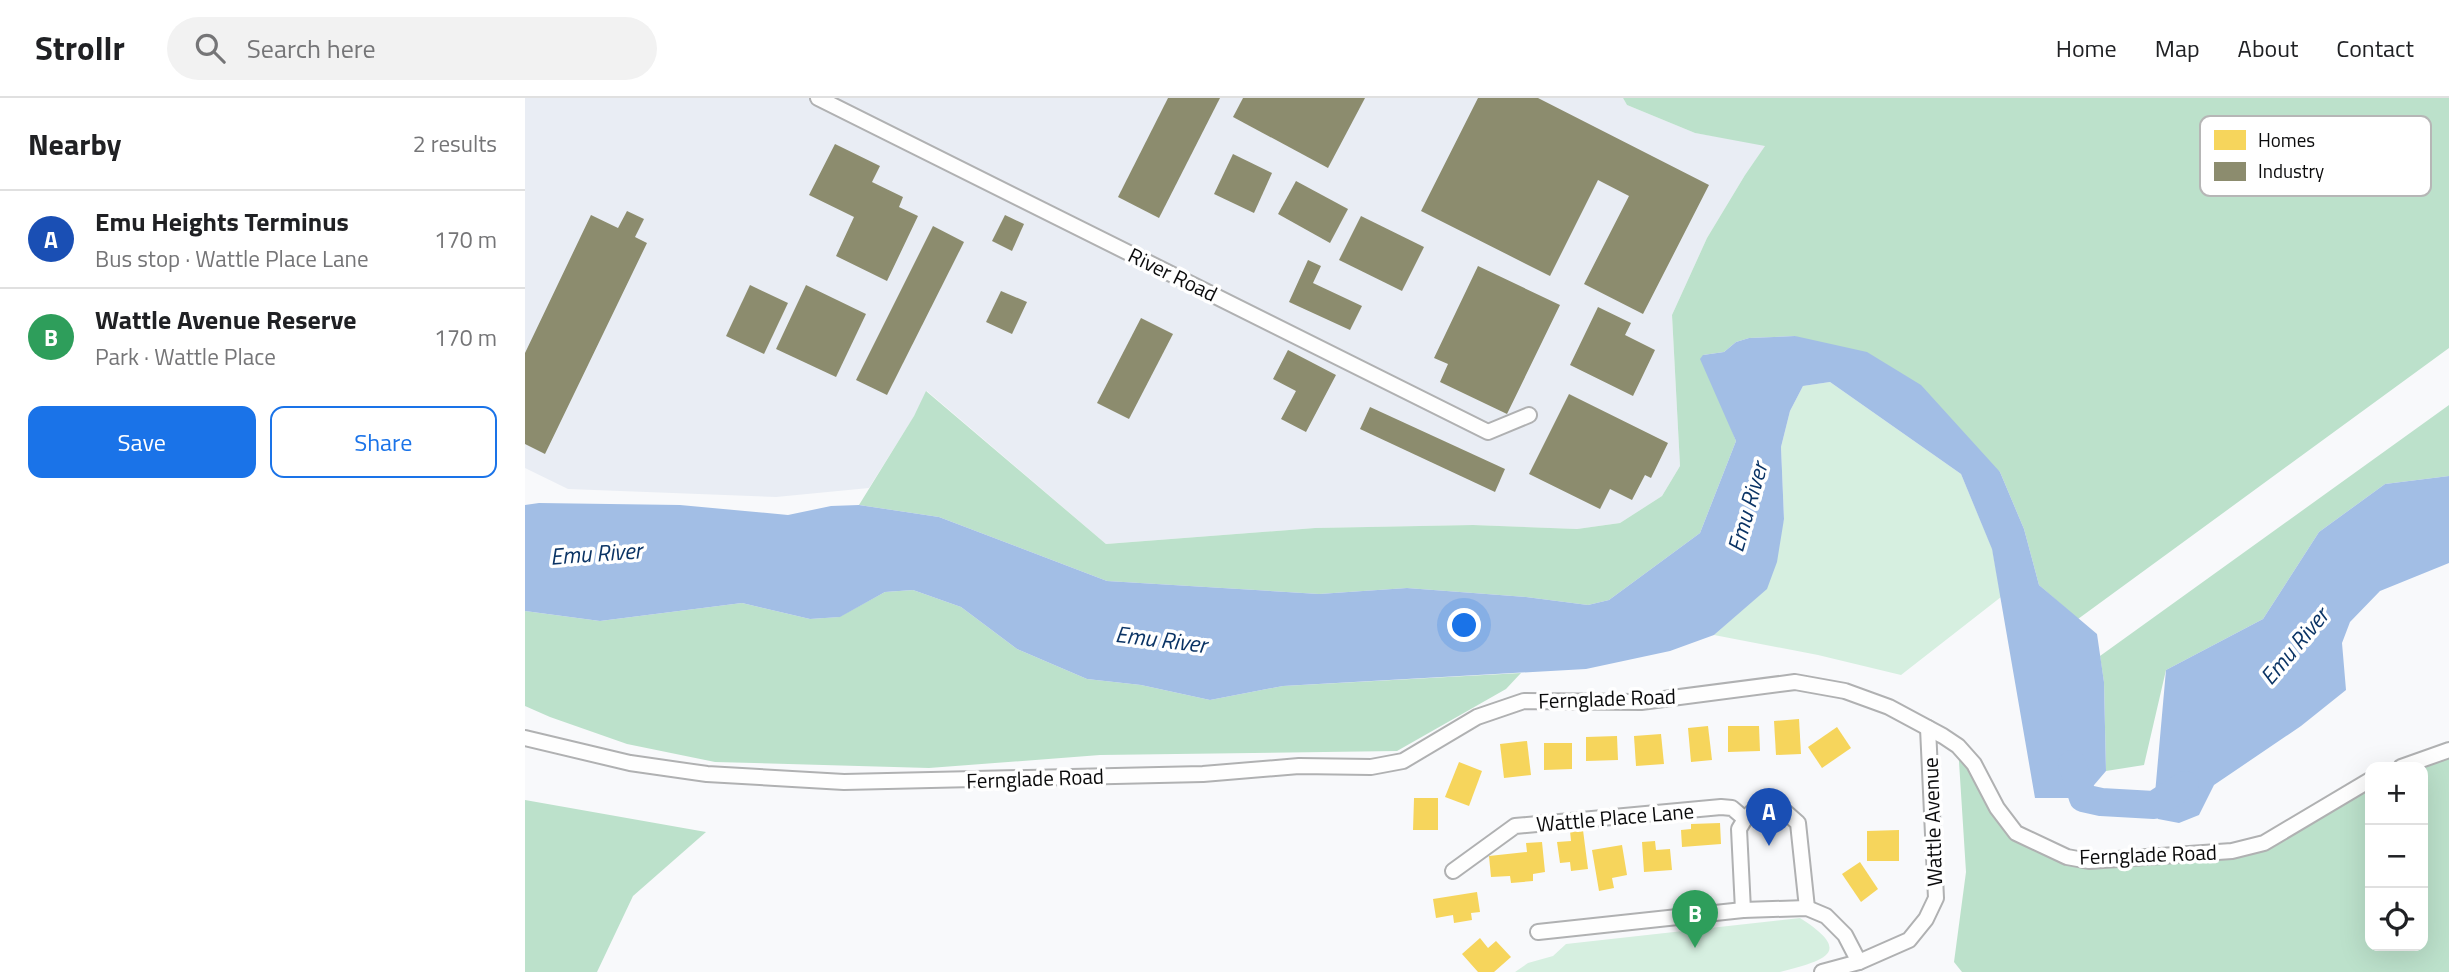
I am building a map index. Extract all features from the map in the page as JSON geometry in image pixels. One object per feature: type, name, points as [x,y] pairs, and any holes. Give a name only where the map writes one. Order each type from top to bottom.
[{"type":"street","name":"River Road","points":[[818,98],[1488,432],[1529,415]]},
{"type":"street","name":"Fernglade Road","points":[[525,738],[630,763],[694,772],[844,782],[1203,774],[1299,766],[1371,767],[1403,761],[1477,717],[1524,701],[1641,702],[1795,682],[1845,691],[1889,707],[1958,746],[1975,764],[1997,808],[2016,834],[2067,857],[2089,860],[2232,850],[2263,843],[2365,783]]},
{"type":"street","name":"Wattle Avenue","points":[[1822,972],[1859,962],[1909,940],[1926,919],[1936,898],[1928,728]]},
{"type":"street","points":[[2415,762],[2449,750]]},
{"type":"street","name":"Wattle Place Lane","points":[[1453,871],[1515,826],[1721,807],[1732,808],[1745,819]]},
{"type":"street","points":[[1743,910],[1739,829],[1754,810],[1781,808],[1798,823],[1807,908]]},
{"type":"street","points":[[1538,932],[1743,910],[1807,908],[1826,916],[1845,935],[1859,962]]},
{"type":"shaded area","points":[[525,98],[1623,98],[1627,105],[1695,133],[1766,145],[1707,238],[1672,315],[1680,466],[1662,496],[1620,523],[1577,529],[1473,525],[1315,528],[1106,544],[927,391],[869,488],[776,497],[568,489],[525,468]]},
{"type":"green space","points":[[1623,98],[2449,98],[2449,348],[2078,619],[2039,585],[2024,529],[2000,472],[1795,336],[1749,338],[1736,342],[1724,352],[1703,355],[1736,441],[1700,533],[1609,600],[1588,605],[1526,597],[1407,588],[1319,594],[1107,581],[939,517],[859,505],[914,416],[926,391],[1106,544],[1315,528],[1473,525],[1577,529],[1620,523],[1662,496],[1680,466],[1672,315],[1707,238],[1765,146],[1695,133],[1627,105]]},
{"type":"green space","points":[[1830,382],[1961,474],[1992,548],[2001,597],[1901,675],[1818,655],[1714,635],[1766,589],[1784,519],[1781,447],[1790,411],[1803,386]]},
{"type":"green space","points":[[2449,405],[2449,476],[2385,484],[2319,532],[2263,619],[2166,670],[2144,765],[2106,771],[2104,682],[2100,656]]},
{"type":"green space","points":[[913,590],[961,607],[1017,649],[1087,679],[1141,685],[1210,700],[1283,686],[1521,673],[1506,689],[1397,751],[1100,755],[929,768],[715,762],[627,744],[525,706],[525,611],[600,621],[742,603],[810,619],[839,617],[885,592]]},
{"type":"green space","points":[[1958,746],[2016,833],[2066,857],[2263,843],[2365,783],[2365,951],[2428,951],[2428,762],[2415,762],[2449,750],[2449,972],[1962,972],[1954,962],[1966,872]]},
{"type":"green space","points":[[525,800],[706,832],[633,896],[597,972],[525,972]]},
{"type":"green space","points":[[1800,918],[1827,940],[1830,948],[1819,960],[1780,972],[1515,972],[1528,963],[1553,956],[1566,944]]},
{"type":"water","points":[[1795,336],[1867,352],[1921,385],[2000,472],[2024,529],[2039,585],[2097,634],[2104,682],[2106,771],[2083,798],[2035,798],[1992,549],[1961,474],[1830,382],[1803,386],[1790,411],[1781,447],[1784,519],[1777,562],[1767,589],[1714,635],[1670,651],[1586,669],[1283,686],[1210,700],[1141,685],[1087,679],[1017,649],[961,607],[913,590],[885,592],[840,617],[810,619],[742,603],[600,621],[525,611],[525,505],[539,503],[680,505],[788,515],[831,506],[859,505],[939,517],[1107,581],[1319,594],[1407,588],[1526,597],[1588,605],[1609,600],[1700,533],[1736,441],[1700,359],[1703,355],[1724,352],[1736,342],[1749,338]]},
{"type":"water","points":[[2449,476],[2449,563],[2380,591],[2350,622],[2342,643],[2346,690],[2301,726],[2214,785],[2199,815],[2179,823],[2158,819],[2154,805],[2166,670],[2263,619],[2319,532],[2385,484]]},
{"type":"building: Homes","points":[[1799,719],[1801,754],[1776,755],[1774,721]]},
{"type":"building: Homes","points":[[1708,726],[1712,760],[1691,762],[1688,728]]},
{"type":"building: Homes","points":[[1728,726],[1759,726],[1760,751],[1728,752]]},
{"type":"building: Homes","points":[[1837,727],[1851,748],[1822,768],[1808,747]]},
{"type":"building: Homes","points":[[1661,734],[1664,764],[1636,766],[1634,736]]},
{"type":"building: Homes","points":[[1617,736],[1618,760],[1586,761],[1586,737]]},
{"type":"building: Homes","points":[[1527,741],[1531,775],[1504,778],[1500,744]]},
{"type":"building: Homes","points":[[1544,743],[1572,743],[1572,769],[1544,770]]},
{"type":"building: Homes","points":[[1459,762],[1482,771],[1469,806],[1445,797]]},
{"type":"building: Homes","points":[[1414,798],[1438,798],[1438,830],[1413,830]]},
{"type":"building: Homes","points":[[1720,823],[1721,844],[1682,847],[1681,830],[1691,829],[1691,824]]},
{"type":"building: Homes","points":[[1583,830],[1588,869],[1571,871],[1570,862],[1560,863],[1557,842],[1571,841],[1570,831]]},
{"type":"building: Homes","points":[[1899,830],[1899,861],[1867,861],[1867,831]]},
{"type":"building: Homes","points":[[1655,841],[1656,850],[1670,849],[1672,870],[1644,872],[1642,842]]},
{"type":"building: Homes","points":[[1542,842],[1545,872],[1533,874],[1533,881],[1511,883],[1510,876],[1491,877],[1489,856],[1527,852],[1526,843]]},
{"type":"building: Homes","points":[[1622,845],[1627,875],[1612,878],[1614,888],[1599,891],[1592,850]]},
{"type":"building: Homes","points":[[1860,862],[1878,889],[1861,902],[1842,874]]},
{"type":"building: Homes","points":[[1477,892],[1480,912],[1471,913],[1472,920],[1454,923],[1453,915],[1436,918],[1433,899]]},
{"type":"building: Homes","points":[[1480,938],[1488,948],[1496,941],[1511,957],[1494,972],[1478,972],[1462,954]]},
{"type":"building: Industry","points":[[1168,98],[1220,98],[1159,218],[1118,197]]},
{"type":"building: Industry","points":[[1243,98],[1365,98],[1328,168],[1233,117]]},
{"type":"building: Industry","points":[[1478,98],[1538,98],[1709,185],[1643,314],[1584,284],[1629,196],[1598,180],[1550,276],[1421,211]]},
{"type":"building: Industry","points":[[835,144],[880,166],[872,182],[903,197],[899,207],[918,216],[887,281],[836,256],[854,217],[809,195]]},
{"type":"building: Industry","points":[[1233,154],[1272,173],[1254,213],[1214,194]]},
{"type":"building: Industry","points":[[1296,181],[1348,209],[1330,243],[1278,214]]},
{"type":"building: Industry","points":[[627,211],[644,219],[635,237],[647,243],[545,454],[525,444],[525,353],[591,215],[618,228]]},
{"type":"building: Industry","points":[[1005,215],[1024,224],[1012,251],[992,241]]},
{"type":"building: Industry","points":[[1361,216],[1424,247],[1402,291],[1339,260]]},
{"type":"building: Industry","points":[[933,226],[964,242],[887,395],[856,380]]},
{"type":"building: Industry","points":[[1308,260],[1321,266],[1313,283],[1362,306],[1350,330],[1289,302]]},
{"type":"building: Industry","points":[[1478,266],[1560,305],[1507,414],[1440,382],[1448,364],[1434,358]]},
{"type":"building: Industry","points":[[750,285],[788,303],[764,354],[726,336]]},
{"type":"building: Industry","points":[[806,285],[866,314],[836,377],[776,349]]},
{"type":"building: Industry","points":[[1001,291],[1027,302],[1012,334],[986,322]]},
{"type":"building: Industry","points":[[1598,307],[1631,323],[1625,335],[1655,350],[1633,396],[1570,365]]},
{"type":"building: Industry","points":[[1141,318],[1173,334],[1129,419],[1097,403]]},
{"type":"building: Industry","points":[[1288,350],[1336,375],[1306,432],[1281,419],[1296,391],[1273,379]]},
{"type":"building: Industry","points":[[1569,394],[1668,443],[1651,478],[1645,475],[1632,500],[1610,489],[1600,509],[1529,474]]},
{"type":"building: Industry","points":[[1370,407],[1505,469],[1495,492],[1360,429]]},
{"type":"waterway","name":"Emu River","points":[[2072,764],[2083,798],[2101,802],[2154,805],[2185,785]]},
{"type":"place","name":"Emu Heights Terminus","points":[[1769,846]]},
{"type":"place","name":"Wattle Avenue Reserve","points":[[1695,948]]}]
